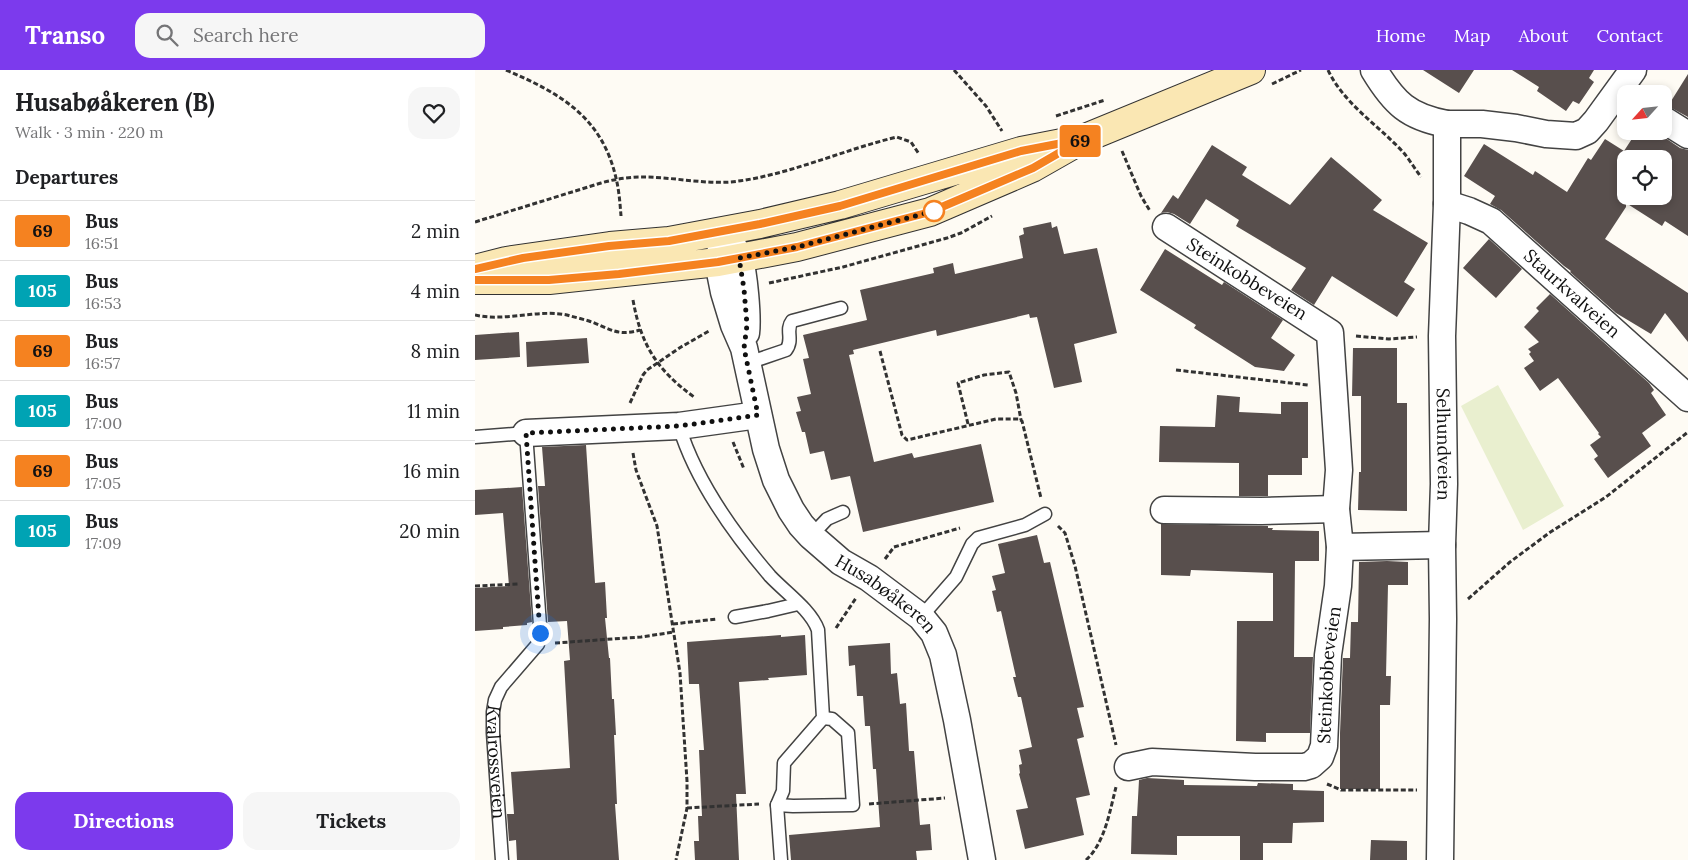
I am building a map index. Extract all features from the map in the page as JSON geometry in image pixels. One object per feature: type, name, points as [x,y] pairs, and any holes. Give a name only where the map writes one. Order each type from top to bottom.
[{"type":"main road","points":[[475,280],[549,280],[729,260],[797,247],[930,212],[1033,168],[1083,139],[1251,70]]},
{"type":"main road","points":[[475,269],[506,261],[555,253],[669,241],[725,231],[840,206],[1021,151],[1083,139]]},
{"type":"street","points":[[1374,70],[1385,88],[1404,109],[1429,120],[1447,124],[1482,124],[1546,134],[1575,136],[1587,131],[1617,96]]},
{"type":"street","name":"Selhundveien","points":[[1440,860],[1443,619],[1441,545],[1444,484],[1442,336],[1447,204],[1447,124]]},
{"type":"street","points":[[1673,126],[1688,135]]},
{"type":"street","name":"Staurkvalveien","points":[[1447,204],[1480,215],[1491,221],[1688,398]]},
{"type":"street","name":"Steinkobbeveien","points":[[1124,767],[1152,762],[1264,768],[1293,768],[1311,765],[1320,757],[1325,746],[1328,655],[1337,594],[1340,547],[1336,509],[1339,470],[1330,333],[1166,227]]},
{"type":"street","name":"Husabøåkeren","points":[[725,231],[729,260],[724,292],[733,325],[746,356],[766,449],[776,480],[791,510],[811,536],[841,562],[869,578],[921,617],[934,633],[943,655],[957,720],[982,860]]},
{"type":"street","points":[[526,433],[679,426],[758,415]]},
{"type":"street","points":[[1164,510],[1261,512],[1336,509]]},
{"type":"street","points":[[1340,547],[1441,545]]},
{"type":"lane","points":[[746,356],[786,350],[791,340],[789,326],[792,321],[841,308]]},
{"type":"lane","points":[[679,426],[685,446],[719,508],[744,545],[771,577],[816,624],[819,630],[823,718],[784,763],[783,791],[777,805],[781,860]]},
{"type":"lane","points":[[475,437],[526,433],[540,625],[538,644]]},
{"type":"lane","points":[[811,536],[827,518],[843,512]]},
{"type":"lane","points":[[921,617],[956,577],[972,544],[978,538],[1025,525],[1045,514]]},
{"type":"lane","points":[[735,617],[798,604]]},
{"type":"lane","name":"Kvalrossveien","points":[[502,860],[493,712],[495,700],[501,687],[538,644]]},
{"type":"lane","points":[[777,805],[853,805],[848,733],[832,719],[823,718]]},
{"type":"path","points":[[506,70],[555,93],[571,105],[596,130],[611,158],[617,179],[621,216]]},
{"type":"path","points":[[954,70],[985,106],[1004,133],[997,135]]},
{"type":"path","points":[[1328,70],[1344,96],[1403,153],[1423,180],[1447,204]]},
{"type":"path","points":[[1049,118],[1112,97]]},
{"type":"path","points":[[475,222],[617,179],[645,177],[711,182],[748,179],[770,175],[897,137],[911,142],[919,156],[928,153]]},
{"type":"path","points":[[1120,146],[1147,207],[1166,227]]},
{"type":"path","points":[[633,300],[640,330],[657,362],[669,376],[695,398]]},
{"type":"path","points":[[475,315],[491,317],[558,314],[589,321],[617,333],[631,333],[640,330]]},
{"type":"path","points":[[1330,333],[1389,339],[1442,336]]},
{"type":"path","points":[[677,860],[687,808],[680,673],[657,526],[636,470],[627,411],[643,375],[657,362],[702,334]]},
{"type":"path","points":[[880,351],[902,435],[907,440],[968,424],[1009,418],[1021,421]]},
{"type":"path","points":[[1176,370],[1334,388]]},
{"type":"path","points":[[968,424],[958,383],[984,374],[1009,372],[1016,392],[1021,421],[1045,514],[1062,528],[1067,538],[1119,757],[1124,767],[1099,842],[1093,854],[1086,860]]},
{"type":"path","points":[[1443,619],[1510,562],[1549,533],[1606,496],[1688,432]]},
{"type":"path","points":[[732,437],[744,470]]},
{"type":"path","points":[[819,630],[836,628],[869,578],[893,548],[937,534],[976,525],[984,524],[995,533]]},
{"type":"path","points":[[475,586],[537,583]]},
{"type":"path","points":[[673,624],[735,617]]},
{"type":"path","points":[[538,644],[641,637],[674,632]]},
{"type":"path","points":[[1311,765],[1327,784],[1341,790],[1441,791]]},
{"type":"path","points":[[853,805],[953,797]]},
{"type":"path","points":[[687,808],[767,803],[777,805]]},
{"type":"green space","points":[[1498,385],[1564,506],[1523,530],[1461,406]]},
{"type":"building","points":[[1423,70],[1474,70],[1459,93]]},
{"type":"building","points":[[1512,70],[1594,70],[1589,78],[1594,82],[1579,104],[1573,101],[1566,111],[1537,91],[1539,87]]},
{"type":"building","points":[[1688,74],[1688,117],[1673,109],[1673,98]]},
{"type":"building","points":[[1605,139],[1622,150],[1617,150],[1617,205],[1626,205],[1626,207],[1605,239],[1688,293],[1688,342],[1665,313],[1651,334],[1616,313],[1501,210],[1490,204],[1495,196],[1464,176],[1484,144],[1533,175],[1535,171],[1567,192],[1588,158],[1591,160]]},
{"type":"building","points":[[1631,140],[1668,140],[1680,148],[1688,150],[1688,236],[1665,221],[1662,226],[1629,205],[1672,205],[1672,150],[1625,150]]},
{"type":"building","points":[[1212,145],[1247,167],[1242,175],[1290,205],[1331,157],[1382,200],[1373,210],[1428,243],[1404,282],[1415,289],[1397,317],[1332,276],[1314,305],[1291,290],[1306,268],[1236,226],[1239,220],[1206,199],[1190,224],[1174,214],[1161,213],[1173,195],[1178,199]]},
{"type":"building","points":[[1051,222],[1052,228],[1057,226],[1064,254],[1097,248],[1117,333],[1074,344],[1082,382],[1054,388],[1037,317],[1030,318],[1029,314],[937,336],[936,330],[853,350],[854,354],[849,355],[874,462],[912,453],[914,458],[981,444],[994,502],[863,532],[850,476],[831,480],[824,451],[810,454],[805,432],[802,432],[796,412],[801,411],[797,397],[811,394],[803,359],[809,358],[803,335],[867,320],[860,290],[934,273],[933,268],[953,263],[955,274],[1023,258],[1019,236],[1024,234],[1023,228]]},
{"type":"building","points":[[1489,239],[1522,269],[1496,298],[1463,268]]},
{"type":"building","points":[[1165,249],[1222,285],[1224,282],[1283,320],[1271,338],[1295,355],[1284,371],[1255,367],[1194,328],[1196,325],[1140,290]]},
{"type":"building","points":[[1550,294],[1649,383],[1654,390],[1651,393],[1666,415],[1642,433],[1651,446],[1608,478],[1594,459],[1598,456],[1590,445],[1601,437],[1599,433],[1558,378],[1540,391],[1524,368],[1534,361],[1528,349],[1539,342],[1524,327],[1539,311],[1536,308]]},
{"type":"building","points":[[519,332],[520,357],[475,360],[475,335]]},
{"type":"building","points":[[587,338],[589,363],[527,367],[526,342]]},
{"type":"building","points":[[1353,348],[1397,348],[1397,403],[1407,403],[1407,511],[1358,510],[1359,472],[1361,472],[1361,396],[1352,396]]},
{"type":"building","points":[[1217,395],[1240,397],[1239,412],[1281,414],[1281,402],[1308,402],[1308,458],[1302,458],[1302,475],[1268,475],[1268,496],[1239,496],[1239,463],[1159,462],[1160,426],[1215,427]]},
{"type":"building","points":[[586,445],[595,583],[605,582],[607,618],[605,618],[616,735],[614,735],[617,804],[615,804],[619,860],[517,860],[516,840],[509,841],[507,814],[514,814],[511,772],[570,768],[564,661],[570,660],[567,621],[548,622],[538,486],[545,486],[542,447]]},
{"type":"building","points":[[522,487],[532,622],[527,623],[527,625],[503,627],[503,629],[475,631],[475,588],[509,586],[503,513],[475,515],[475,490]]},
{"type":"building","points":[[1161,524],[1268,526],[1268,528],[1273,528],[1272,530],[1319,531],[1319,561],[1295,561],[1294,657],[1313,657],[1310,733],[1266,733],[1266,742],[1236,741],[1237,621],[1273,621],[1273,573],[1191,570],[1190,576],[1161,575]]},
{"type":"building","points":[[1037,535],[1044,563],[1050,562],[1084,707],[1077,708],[1084,737],[1077,739],[1090,795],[1076,798],[1084,835],[1025,849],[1016,810],[1028,808],[1019,774],[1019,765],[1022,764],[1019,750],[1032,747],[1021,697],[1018,697],[1013,677],[1016,677],[1001,611],[997,612],[992,591],[996,590],[992,576],[1005,573],[998,544]]},
{"type":"building","points":[[1359,562],[1408,562],[1408,585],[1388,585],[1386,676],[1391,676],[1390,705],[1380,705],[1380,789],[1340,789],[1343,658],[1350,658],[1351,622],[1358,622]]},
{"type":"building","points":[[781,635],[781,637],[805,635],[807,675],[739,682],[746,794],[736,794],[739,860],[695,860],[694,841],[699,841],[698,816],[702,816],[699,750],[704,750],[699,684],[689,684],[687,642]]},
{"type":"building","points":[[890,643],[891,674],[897,673],[900,704],[906,703],[909,751],[914,751],[920,825],[930,824],[932,850],[916,851],[917,860],[791,860],[789,835],[880,827],[876,769],[873,769],[870,726],[865,726],[863,696],[857,696],[855,665],[849,666],[848,646]]},
{"type":"building","points":[[1147,778],[1184,780],[1184,785],[1257,786],[1258,783],[1293,784],[1293,790],[1324,791],[1324,822],[1293,823],[1292,843],[1263,843],[1263,860],[1240,860],[1240,836],[1177,836],[1177,855],[1131,854],[1132,816],[1137,816],[1139,780]]},
{"type":"building","points":[[1371,840],[1407,841],[1407,860],[1370,860]]},
{"type":"bus line","name":"69","points":[[475,269],[523,258],[609,246],[669,241],[760,224],[840,206],[1021,151],[1083,139],[1033,168],[930,212],[797,247],[718,262],[619,274],[549,280],[475,280]]},
{"type":"route","points":[[540,633],[526,433],[679,426],[758,415],[744,348],[747,325],[739,258],[797,247],[934,211]]}]
